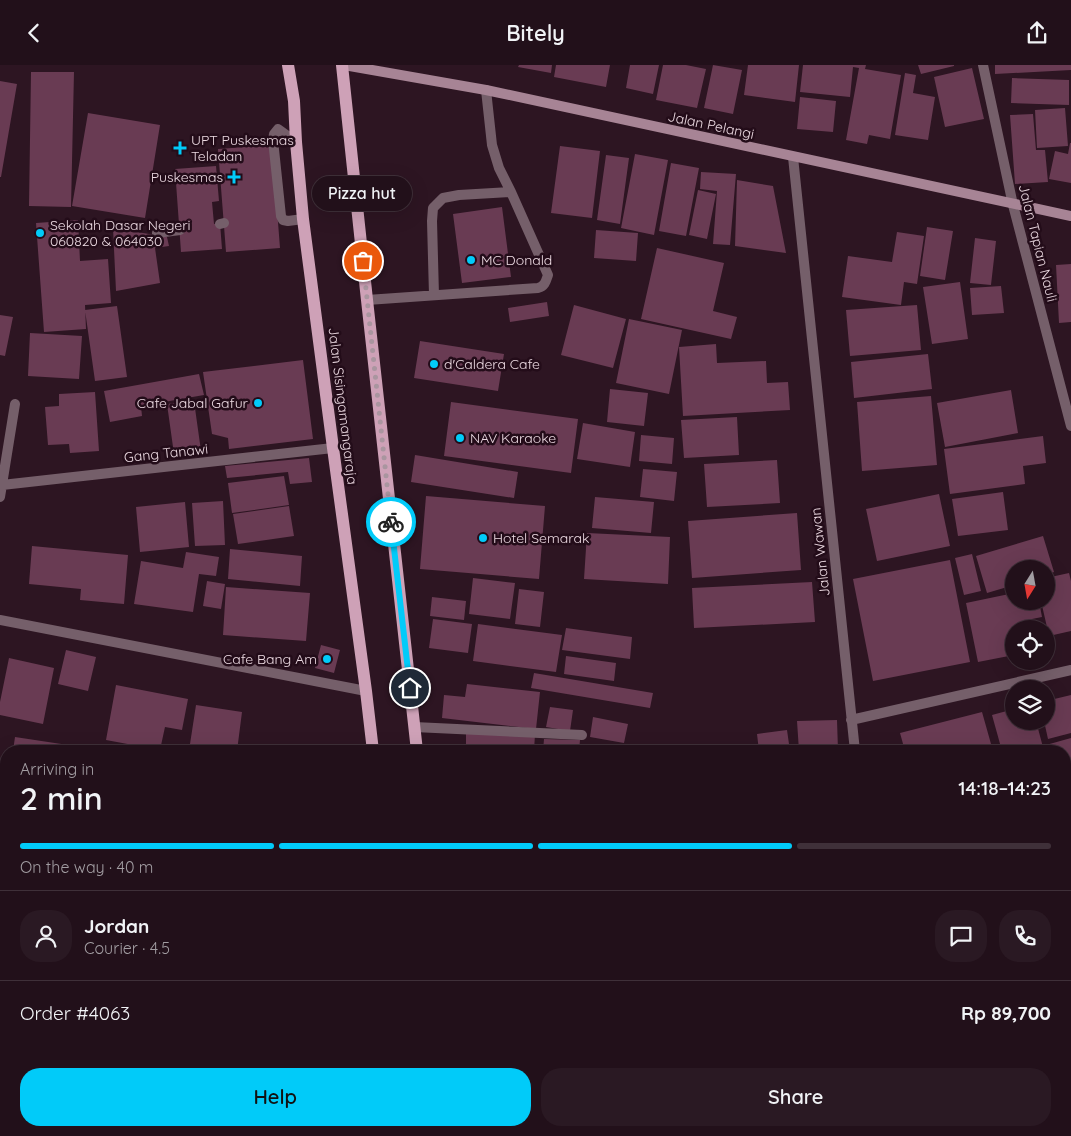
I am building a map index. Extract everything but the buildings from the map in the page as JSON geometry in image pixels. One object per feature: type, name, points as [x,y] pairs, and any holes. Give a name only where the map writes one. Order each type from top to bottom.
[{"type":"main road","name":"Jalan Sisingamangaraja","points":[[288,65],[294,101],[303,219],[372,745]]},
{"type":"main road","name":"Jalan Pelangi","points":[[343,65],[486,90],[1071,216]]},
{"type":"main road","points":[[343,65],[416,745]]},
{"type":"street","name":"Jalan Tapian Nauli","points":[[984,65],[1013,205],[1071,426]]},
{"type":"street","points":[[367,300],[538,289],[546,282],[548,275],[499,168],[492,145],[486,90]]},
{"type":"street","points":[[296,142],[278,129],[272,140],[279,216],[283,220],[288,221],[303,219]]},
{"type":"street","name":"Jalan Wawan","points":[[793,157],[854,745]]},
{"type":"street","points":[[434,295],[433,208],[443,198],[459,195],[511,192]]},
{"type":"street","points":[[157,233],[180,230]]},
{"type":"street","points":[[0,497],[15,403]]},
{"type":"street","name":"Gang Tanawi","points":[[2,485],[333,448]]},
{"type":"street","points":[[0,619],[366,691]]},
{"type":"street","points":[[851,720],[1071,669]]},
{"type":"street","points":[[414,727],[582,735]]},
{"type":"way so far","points":[[363,261],[391,522]]},
{"type":"place","name":"UPT Puskesmas Teladan","points":[[180,148]]},
{"type":"place","name":"Puskesmas","points":[[234,177]]},
{"type":"place","name":"Sekolah Dasar Negeri 060820 & 064030","points":[[40,233]]},
{"type":"place","name":"MC Donald","points":[[471,260]]},
{"type":"place","name":"Pizza hut","points":[[363,261]]},
{"type":"place","name":"d'Caldera Cafe","points":[[434,364]]},
{"type":"place","name":"Cafe Jabal Gafur","points":[[258,403]]},
{"type":"place","name":"NAV Karaoke","points":[[460,438]]},
{"type":"place","name":"Hotel Semarak","points":[[483,538]]},
{"type":"place","name":"Cafe Bang Am","points":[[327,659]]},
{"type":"route","points":[[391,522],[410,688]]}]
